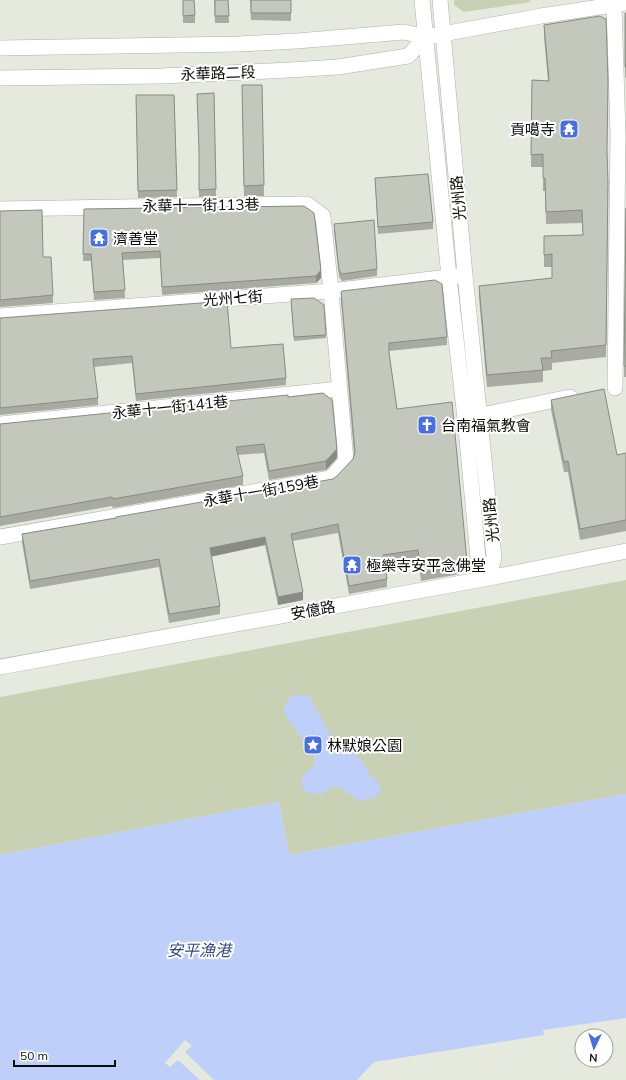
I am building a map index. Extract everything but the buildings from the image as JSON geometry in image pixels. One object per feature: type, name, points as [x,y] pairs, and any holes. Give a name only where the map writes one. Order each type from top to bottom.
[{"type":"street","name":"光州路","points":[[422,0],[478,558],[489,578]]},
{"type":"street","name":"光州路","points":[[440,0],[465,275],[494,557],[489,578]]},
{"type":"street","name":"永華路二段","points":[[0,48],[239,44],[297,41],[404,32],[426,37],[620,4]]},
{"type":"street","points":[[600,391],[620,387],[622,135],[620,4]]},
{"type":"street","name":"永華路二段","points":[[0,78],[162,76],[338,67],[408,56],[426,37]]},
{"type":"street","name":"永華十一街113巷","points":[[0,209],[307,204],[323,216],[331,291]]},
{"type":"street","name":"光州七街","points":[[0,316],[331,291],[465,275]]},
{"type":"street","name":"永華十一街159巷","points":[[0,537],[332,478],[346,461],[331,291]]},
{"type":"street","name":"永華十一街141巷","points":[[0,424],[339,389]]},
{"type":"street","points":[[465,418],[585,394]]},
{"type":"street","name":"安億路","points":[[0,667],[489,578],[626,551]]},
{"type":"green space","points":[[454,0],[530,0],[531,2],[464,12],[454,5]]},
{"type":"green space","name":"林默娘公園","points":[[626,580],[626,794],[289,855],[279,802],[0,855],[0,697]]},
{"type":"water","points":[[296,695],[309,696],[332,738],[363,761],[369,775],[378,781],[380,793],[373,798],[360,801],[342,789],[333,786],[327,792],[317,794],[305,791],[301,784],[302,779],[304,774],[315,765],[314,754],[293,727],[284,711],[285,704],[290,698]]},
{"type":"water","name":"安平漁港","points":[[626,794],[626,1018],[543,1030],[544,1035],[374,1062],[357,1080],[0,1080],[0,855],[279,802],[289,855]]},
{"type":"pier","points":[[185,1040],[192,1046],[185,1052],[214,1080],[200,1080],[178,1060],[170,1067],[165,1063]]},
{"type":"place","name":"貢噶寺","points":[[569,129]]},
{"type":"place","name":"濟善堂","points":[[99,238]]},
{"type":"place","name":"台南福氣教會","points":[[427,425]]},
{"type":"place","name":"極樂寺安平念佛堂","points":[[352,565]]},
{"type":"place","name":"林默娘公園","points":[[313,745]]}]
